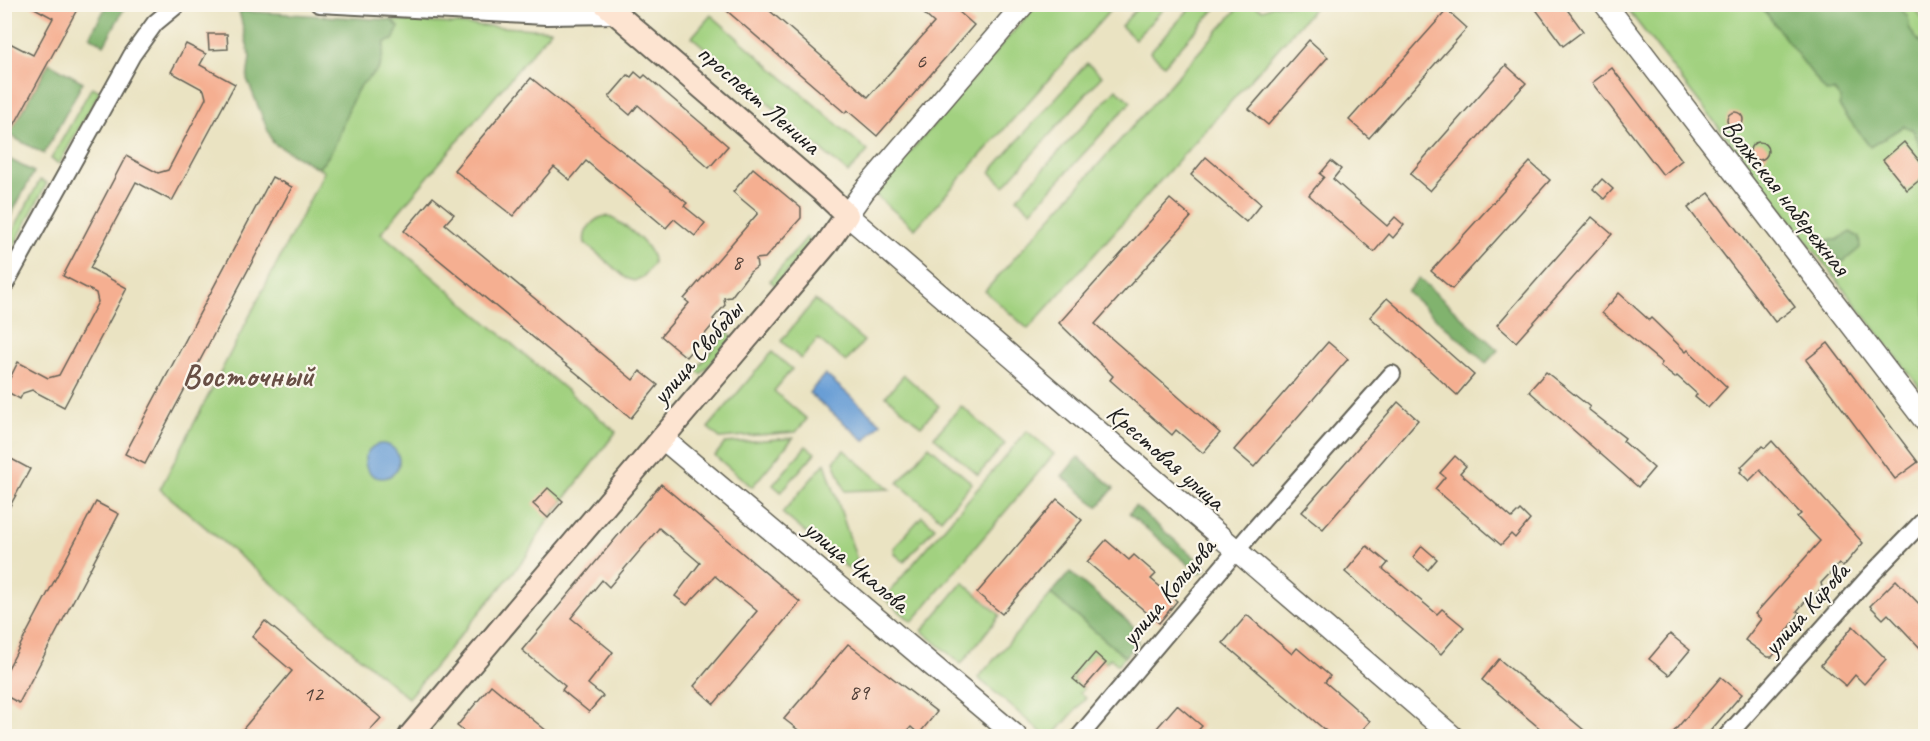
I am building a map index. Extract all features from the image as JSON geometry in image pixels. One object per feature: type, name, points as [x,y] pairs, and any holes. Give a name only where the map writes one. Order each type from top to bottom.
[{"type":"main road","name":"проспект Ленина","points":[[611,10],[847,215]]},
{"type":"main road","name":"улица Свободы","points":[[419,733],[826,245],[847,215]]},
{"type":"street","points":[[4,285],[132,55],[155,23],[178,4]]},
{"type":"street","points":[[320,4],[546,16],[611,10]]},
{"type":"street","name":"улица Свободы","points":[[847,215],[864,191],[1024,4]]},
{"type":"street","name":"Волжская набережная","points":[[1605,4],[1926,422]]},
{"type":"street","name":"Крестовая улица","points":[[847,215],[1235,552],[1452,736]]},
{"type":"street","name":"улица Кольцова","points":[[1080,736],[1235,552],[1392,374]]},
{"type":"street","name":"улица Чкалова","points":[[663,438],[1016,736]]},
{"type":"street","name":"улица Кирова","points":[[1727,736],[1862,585],[1926,518]]},
{"type":"green space","points":[[107,5],[126,5],[104,45],[90,36]]},
{"type":"green space","points":[[1036,5],[1115,5],[915,229],[874,194]]},
{"type":"green space","points":[[1140,5],[1167,5],[1135,39],[1121,26]]},
{"type":"green space","points":[[1193,5],[1219,5],[1164,65],[1150,52]]},
{"type":"green space","points":[[1241,5],[1251,5],[1263,10],[1274,5],[1317,5],[1028,329],[985,291]]},
{"type":"green space","points":[[1624,5],[1912,5],[1925,22],[1925,394]]},
{"type":"green space","points":[[1760,5],[1897,5],[1908,17],[1910,30],[1925,49],[1925,157],[1913,130],[1904,126],[1870,147],[1839,106],[1841,99],[1834,91],[1826,92]]},
{"type":"green space","points":[[239,11],[391,20],[399,27],[393,40],[385,42],[380,66],[358,89],[332,151],[318,168],[273,143],[247,79],[250,57]]},
{"type":"green space","points":[[711,15],[868,151],[848,173],[692,37]]},
{"type":"green space","points":[[391,20],[551,30],[381,233],[616,432],[544,526],[526,557],[408,698],[160,489],[322,176],[324,171],[318,168],[337,139],[353,97],[361,84],[379,68],[385,41],[399,28]]},
{"type":"green space","points":[[49,63],[83,82],[44,154],[9,135]]},
{"type":"green space","points":[[1087,63],[1102,76],[1004,186],[990,172]]},
{"type":"green space","points":[[92,87],[100,91],[59,164],[51,159]]},
{"type":"green space","points":[[1116,89],[1131,102],[1031,211],[1017,198]]},
{"type":"green space","points":[[5,157],[34,172],[5,226]]},
{"type":"green space","points":[[40,180],[47,183],[5,263],[5,246]]},
{"type":"green space","points":[[607,216],[629,229],[649,250],[653,264],[643,277],[634,281],[626,278],[585,243],[585,234],[590,225]]},
{"type":"green space","points":[[1850,232],[1859,237],[1860,248],[1843,262],[1832,254],[1826,240],[1837,240]]},
{"type":"green space","points":[[807,237],[812,241],[776,286],[770,281]]},
{"type":"green space","points":[[1419,278],[1498,350],[1486,363],[1407,292]]},
{"type":"green space","points":[[815,300],[864,341],[846,362],[818,339],[801,359],[781,341]]},
{"type":"green space","points":[[727,332],[733,337],[701,374],[696,370]]},
{"type":"green space","points":[[772,352],[792,369],[774,391],[807,419],[796,432],[720,438],[708,428]]},
{"type":"green space","points":[[904,375],[939,406],[921,426],[886,396]]},
{"type":"green space","points":[[961,406],[1005,444],[978,475],[934,437]]},
{"type":"green space","points":[[1027,431],[1054,454],[912,622],[884,598]]},
{"type":"green space","points":[[793,438],[752,487],[715,456],[725,443]]},
{"type":"green space","points":[[806,446],[815,453],[781,492],[773,485]]},
{"type":"green space","points":[[929,446],[972,483],[941,519],[898,483]]},
{"type":"green space","points":[[844,450],[890,489],[845,491],[834,461]]},
{"type":"green space","points":[[1078,457],[1114,488],[1098,507],[1062,476]]},
{"type":"green space","points":[[825,463],[857,560],[849,569],[782,513]]},
{"type":"green space","points":[[1135,506],[1206,567],[1200,574],[1129,514]]},
{"type":"green space","points":[[922,516],[935,527],[904,562],[895,554],[894,548]]},
{"type":"green space","points":[[1070,572],[1133,626],[1138,643],[1125,657],[1051,594]]},
{"type":"green space","points":[[963,582],[1000,615],[961,664],[922,631]]},
{"type":"green space","points":[[1051,594],[1125,657],[1118,665],[1110,658],[1106,663],[1095,654],[1073,679],[1084,688],[1080,693],[1086,698],[1053,736],[1046,736],[978,678]]},
{"type":"water","points":[[825,374],[881,423],[865,441],[809,393]]},
{"type":"water","points":[[382,444],[394,449],[399,461],[394,473],[382,478],[370,473],[365,461],[370,449]]},
{"type":"building","points":[[27,4],[80,4],[4,144],[4,40],[33,55],[53,18]]},
{"type":"building","points":[[719,4],[762,4],[868,97],[934,23],[923,13],[930,4],[950,4],[974,25],[877,136],[847,110],[845,113]]},
{"type":"building","points":[[1532,4],[1563,4],[1583,31],[1563,46]]},
{"type":"building","points":[[1447,10],[1467,28],[1369,138],[1349,120]]},
{"type":"building","points":[[208,34],[227,34],[228,49],[209,50]]},
{"type":"building","points":[[1309,40],[1328,57],[1268,125],[1249,109]]},
{"type":"building","points":[[186,44],[206,54],[200,65],[235,84],[172,201],[136,182],[90,268],[127,288],[64,407],[32,390],[23,393],[20,399],[4,390],[18,362],[48,378],[59,375],[98,302],[96,293],[63,276],[126,156],[158,173],[168,170],[206,98],[204,90],[171,72]]},
{"type":"building","points":[[1506,65],[1526,83],[1430,191],[1410,174]]},
{"type":"building","points":[[1612,68],[1682,160],[1663,175],[1592,83]]},
{"type":"building","points":[[635,72],[642,78],[645,75],[728,146],[709,168],[638,105],[630,115],[609,97],[628,75],[631,77]]},
{"type":"building","points":[[531,78],[687,203],[684,206],[705,223],[695,236],[674,219],[666,228],[586,161],[570,180],[554,167],[513,216],[454,170]]},
{"type":"building","points":[[1735,112],[1741,114],[1743,120],[1741,126],[1735,128],[1729,126],[1727,120],[1729,114]]},
{"type":"building","points":[[1755,142],[1763,142],[1768,147],[1766,158],[1755,160],[1750,155],[1750,147]]},
{"type":"building","points":[[1904,142],[1926,169],[1926,175],[1907,190],[1883,160]]},
{"type":"building","points":[[1206,157],[1261,204],[1246,222],[1191,175]]},
{"type":"building","points":[[1331,161],[1341,169],[1333,179],[1387,226],[1395,217],[1404,225],[1393,238],[1389,234],[1374,252],[1309,195],[1324,177],[1320,174]]},
{"type":"building","points":[[1530,162],[1550,180],[1452,289],[1431,271]]},
{"type":"building","points":[[753,168],[801,208],[801,218],[765,258],[756,259],[757,267],[750,272],[731,297],[724,298],[725,305],[713,319],[716,321],[686,357],[661,336],[689,303],[684,299],[758,213],[733,192]]},
{"type":"building","points":[[272,177],[292,187],[145,464],[125,454]]},
{"type":"building","points":[[1602,179],[1613,189],[1604,199],[1593,189]]},
{"type":"building","points":[[1709,193],[1795,307],[1775,322],[1688,208]]},
{"type":"building","points":[[433,197],[454,214],[445,224],[633,380],[640,371],[658,385],[631,418],[404,231]]},
{"type":"building","points":[[1170,199],[1191,217],[1095,324],[1220,433],[1203,453],[1176,430],[1172,435],[1110,380],[1113,376],[1059,323]]},
{"type":"building","points":[[1592,217],[1612,234],[1516,342],[1497,325]]},
{"type":"building","points":[[1619,293],[1649,320],[1651,318],[1686,352],[1688,350],[1727,387],[1708,408],[1695,397],[1697,394],[1677,376],[1675,378],[1660,366],[1662,363],[1602,313]]},
{"type":"building","points":[[1387,298],[1474,375],[1457,395],[1370,317]]},
{"type":"building","points":[[1328,342],[1348,359],[1254,467],[1234,450]]},
{"type":"building","points":[[1828,343],[1918,462],[1895,479],[1806,360]]},
{"type":"building","points":[[1546,372],[1625,438],[1623,441],[1654,468],[1638,487],[1529,391]]},
{"type":"building","points":[[1398,402],[1418,420],[1323,529],[1302,512]]},
{"type":"building","points":[[1772,441],[1863,543],[1843,567],[1839,564],[1821,583],[1822,587],[1813,598],[1809,597],[1797,611],[1800,613],[1783,637],[1785,641],[1772,657],[1768,657],[1745,640],[1761,619],[1755,614],[1820,541],[1797,517],[1801,514],[1760,470],[1749,481],[1740,472],[1743,469],[1741,467],[1762,446],[1765,448]]},
{"type":"building","points":[[4,455],[30,469],[4,517]]},
{"type":"building","points":[[1455,456],[1466,466],[1460,473],[1512,518],[1520,510],[1530,520],[1515,538],[1511,534],[1501,545],[1435,489],[1445,477],[1440,473]]},
{"type":"building","points":[[661,484],[800,602],[714,704],[694,686],[757,611],[715,576],[687,605],[675,596],[700,563],[659,528],[609,587],[602,580],[571,618],[613,652],[588,684],[603,696],[589,712],[562,690],[565,686],[522,650]]},
{"type":"building","points":[[548,488],[563,501],[548,518],[533,504]]},
{"type":"building","points":[[1057,499],[1082,520],[1002,614],[977,593]]},
{"type":"building","points":[[96,502],[119,514],[19,703],[4,695],[4,676]]},
{"type":"building","points":[[1106,540],[1129,560],[1134,555],[1156,574],[1151,579],[1177,601],[1159,623],[1087,562]]},
{"type":"building","points":[[1367,546],[1388,563],[1383,569],[1437,614],[1442,609],[1464,627],[1441,654],[1345,572]]},
{"type":"building","points":[[1422,546],[1437,559],[1428,570],[1413,557]]},
{"type":"building","points":[[1896,580],[1926,611],[1926,654],[1888,614],[1883,619],[1870,606]]},
{"type":"building","points":[[1247,615],[1292,654],[1297,648],[1330,676],[1325,682],[1370,721],[1357,736],[1332,736],[1223,643]]},
{"type":"building","points":[[265,621],[381,718],[365,736],[237,736],[292,671],[252,637]]},
{"type":"building","points":[[1853,626],[1886,659],[1864,684],[1855,675],[1846,686],[1821,665]]},
{"type":"building","points":[[1670,634],[1690,650],[1669,675],[1649,659]]},
{"type":"building","points":[[848,644],[937,712],[919,734],[911,727],[903,736],[806,736],[784,719]]},
{"type":"building","points":[[1095,653],[1106,663],[1084,688],[1073,679]]},
{"type":"building","points":[[1499,659],[1591,736],[1549,736],[1482,680]]},
{"type":"building","points":[[1721,677],[1742,694],[1706,736],[1670,736]]},
{"type":"building","points":[[491,685],[553,736],[470,736],[457,726]]},
{"type":"building","points":[[1177,705],[1202,726],[1193,736],[1150,736]]},
{"type":"district","name":"Восточный","points":[[248,375]]}]
